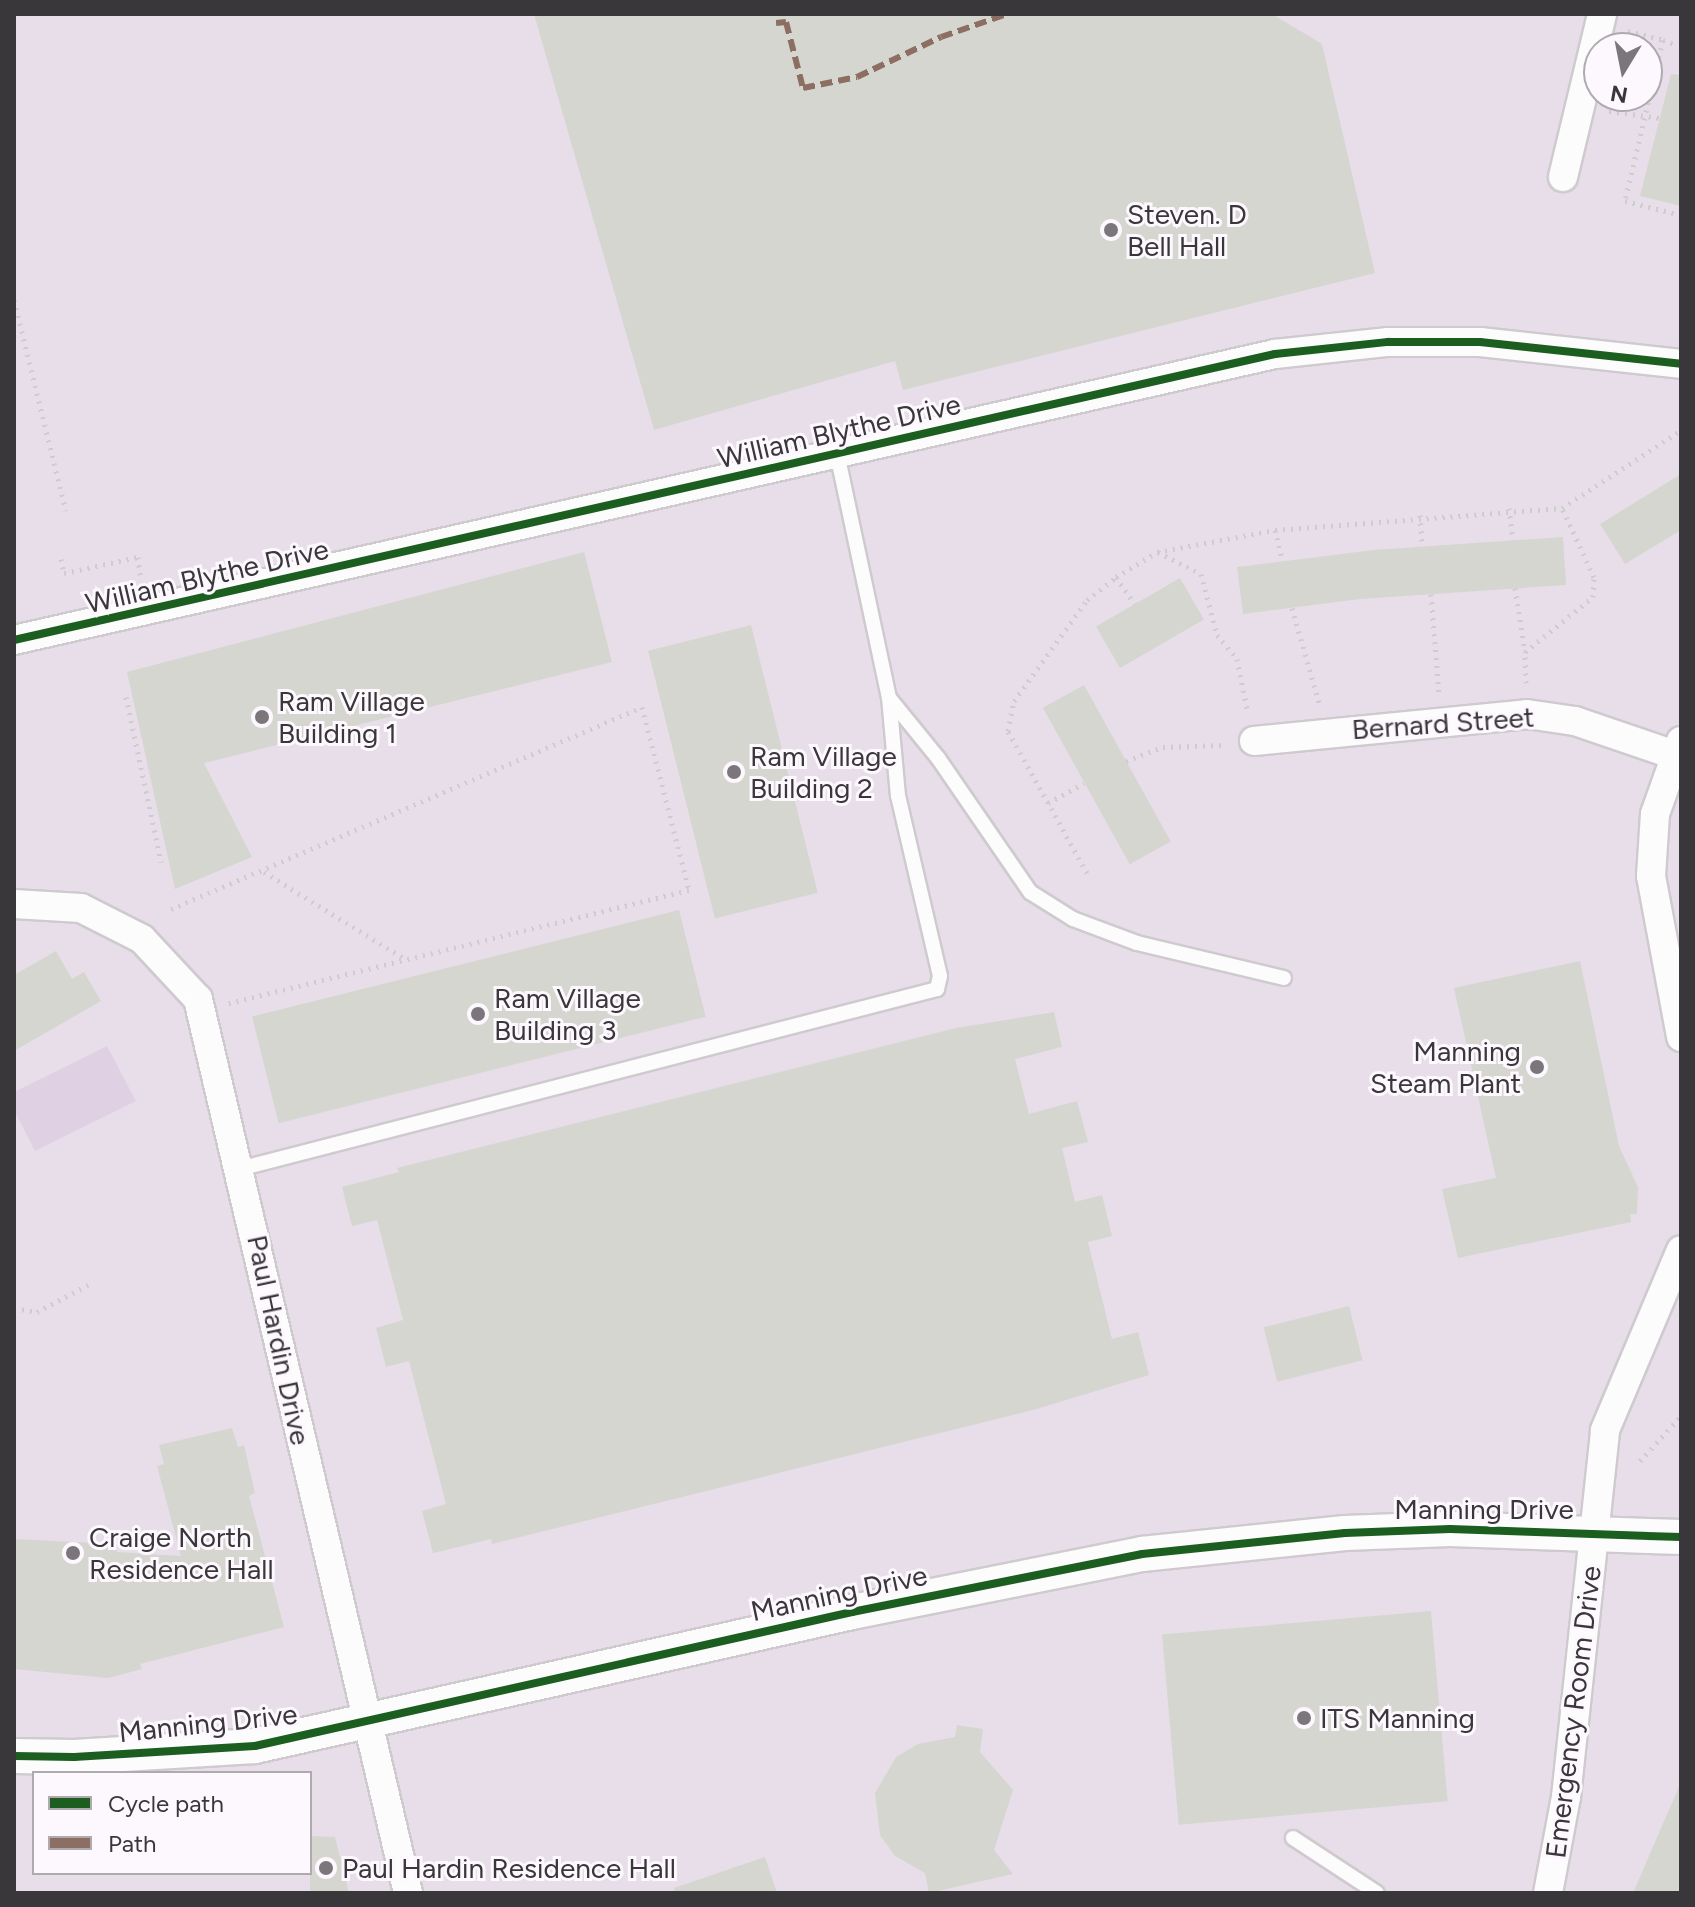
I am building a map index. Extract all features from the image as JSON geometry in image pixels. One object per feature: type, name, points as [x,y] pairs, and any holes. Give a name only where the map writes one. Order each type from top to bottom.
[{"type":"street","points":[[1563,177],[1600,19]]},
{"type":"street","name":"William Blythe Drive","points":[[14,640],[1322,347],[1480,342],[1681,364]]},
{"type":"street","name":"Bernard Street","points":[[1254,741],[1441,718],[1527,714],[1575,721],[1678,748]]},
{"type":"street","points":[[1678,748],[1655,814],[1651,876],[1681,1037]]},
{"type":"street","name":"Paul Hardin Drive","points":[[14,904],[81,908],[142,939],[198,999],[408,1893]]},
{"type":"street","name":"Emergency Room Drive","points":[[1548,1893],[1562,1827],[1608,1420],[1681,1250]]},
{"type":"street","name":"Manning Drive","points":[[14,1756],[210,1750],[369,1723],[837,1615],[1142,1554],[1345,1533],[1596,1530],[1681,1537]]},
{"type":"lane","points":[[239,1169],[937,989],[940,976],[898,796],[889,698],[837,454]]},
{"type":"lane","points":[[889,698],[938,758],[1030,892],[1073,919],[1137,943],[1284,978]]},
{"type":"lane","points":[[1293,1838],[1377,1893]]},
{"type":"path","points":[[1600,19],[1639,32]]},
{"type":"path","points":[[1663,40],[1677,45]]},
{"type":"path","points":[[1580,108],[1660,118]]},
{"type":"path","points":[[1646,112],[1625,201],[1681,215]]},
{"type":"path","points":[[14,300],[66,511]]},
{"type":"path","points":[[1087,873],[1008,731],[1014,701],[1087,600],[1116,577],[1157,552],[1275,530],[1509,508],[1562,508],[1681,430]]},
{"type":"path","points":[[1509,508],[1513,540]]},
{"type":"path","points":[[1525,652],[1593,597],[1594,577],[1562,508]]},
{"type":"path","points":[[1420,515],[1422,546]]},
{"type":"path","points":[[1275,530],[1283,561]]},
{"type":"path","points":[[1126,761],[1163,747],[1254,741],[1237,659],[1217,635],[1201,574],[1157,552]]},
{"type":"path","points":[[61,559],[64,573],[138,557]]},
{"type":"path","points":[[1116,577],[1135,604]]},
{"type":"path","points":[[1515,588],[1525,652],[1527,714]]},
{"type":"path","points":[[1431,594],[1441,718]]},
{"type":"path","points":[[1292,608],[1328,732]]},
{"type":"path","points":[[126,697],[161,862]]},
{"type":"path","points":[[171,909],[642,707],[689,890],[223,1004]]},
{"type":"path","points":[[1048,803],[1084,783]]},
{"type":"path","points":[[263,872],[406,959]]},
{"type":"path","points":[[14,1308],[37,1312],[91,1283]]},
{"type":"path","points":[[1640,1461],[1681,1416]]},
{"type":"shaded area","points":[[14,14],[1681,14],[1681,1893],[14,1893]]},
{"type":"shaded area","points":[[107,1046],[136,1101],[35,1151],[14,1110],[14,1092]]},
{"type":"building","name":"Steven. D Bell Hall","points":[[534,14],[1272,14],[1322,44],[1375,273],[903,390],[895,361],[654,430]]},
{"type":"building","points":[[1671,74],[1681,75],[1681,206],[1640,196]]},
{"type":"building","points":[[1681,474],[1681,530],[1625,564],[1600,524]]},
{"type":"building","points":[[1563,537],[1566,585],[1360,599],[1243,614],[1237,567],[1373,550]]},
{"type":"building","name":"Ram Village Building 1","points":[[584,552],[612,662],[204,763],[252,857],[175,889],[127,672]]},
{"type":"building","points":[[1180,578],[1204,620],[1120,668],[1096,626]]},
{"type":"building","name":"Ram Village Building 2","points":[[751,625],[818,893],[715,918],[648,651]]},
{"type":"building","points":[[1084,685],[1171,842],[1130,864],[1043,708]]},
{"type":"building","name":"Ram Village Building 3","points":[[679,910],[706,1017],[279,1123],[252,1016]]},
{"type":"building","points":[[56,951],[72,979],[84,972],[101,1001],[14,1051],[14,975]]},
{"type":"building","name":"Manning Steam Plant","points":[[1580,961],[1619,1146],[1638,1187],[1637,1214],[1630,1214],[1631,1222],[1458,1258],[1442,1189],[1496,1178],[1454,988]]},
{"type":"building","points":[[1054,1012],[1062,1047],[1015,1059],[1029,1114],[1077,1101],[1088,1142],[1062,1148],[1075,1202],[1102,1195],[1112,1236],[1088,1242],[1112,1339],[1138,1332],[1149,1375],[1033,1410],[492,1544],[491,1539],[433,1553],[422,1511],[446,1504],[409,1361],[386,1367],[376,1328],[403,1320],[377,1220],[352,1226],[342,1187],[399,1172],[397,1168],[956,1028]]},
{"type":"building","points":[[1349,1306],[1363,1360],[1277,1382],[1264,1327]]},
{"type":"building","name":"Craige North Residence Hall","points":[[232,1428],[238,1447],[244,1445],[255,1493],[249,1496],[284,1627],[140,1664],[142,1669],[108,1678],[14,1669],[14,1539],[117,1544],[117,1552],[181,1556],[157,1466],[164,1464],[159,1445]]},
{"type":"building","name":"ITS Manning","points":[[1431,1611],[1448,1801],[1179,1825],[1162,1635]]},
{"type":"building","points":[[957,1725],[983,1729],[980,1752],[1013,1790],[994,1850],[1013,1874],[929,1893],[925,1873],[895,1856],[880,1835],[875,1793],[896,1757],[918,1744],[955,1737]]},
{"type":"building","points":[[1681,1782],[1681,1893],[1633,1893]]},
{"type":"building","points":[[312,1836],[335,1837],[349,1893],[310,1893]]},
{"type":"building","points":[[765,1857],[777,1893],[675,1893],[674,1888]]},
{"type":"marked path","points":[[776,23],[786,22],[803,88],[857,77],[941,37],[1007,14]]},
{"type":"cycle path","points":[[14,640],[1275,354],[1388,342],[1480,342],[1681,364]]},
{"type":"cycle path","points":[[14,1756],[74,1757],[255,1746],[852,1612],[1142,1554],[1345,1533],[1450,1529],[1681,1537]]},
{"type":"place","name":"Steven. D Bell Hall","points":[[1111,230]]},
{"type":"place","name":"Ram Village Building 1","points":[[262,717]]},
{"type":"place","name":"Ram Village Building 2","points":[[734,772]]},
{"type":"place","name":"Ram Village Building 3","points":[[478,1014]]},
{"type":"place","name":"Manning Steam Plant","points":[[1537,1067]]},
{"type":"place","name":"Craige North Residence Hall","points":[[73,1553]]},
{"type":"place","name":"ITS Manning","points":[[1304,1718]]},
{"type":"place","name":"Paul Hardin Residence Hall","points":[[326,1868]]}]
